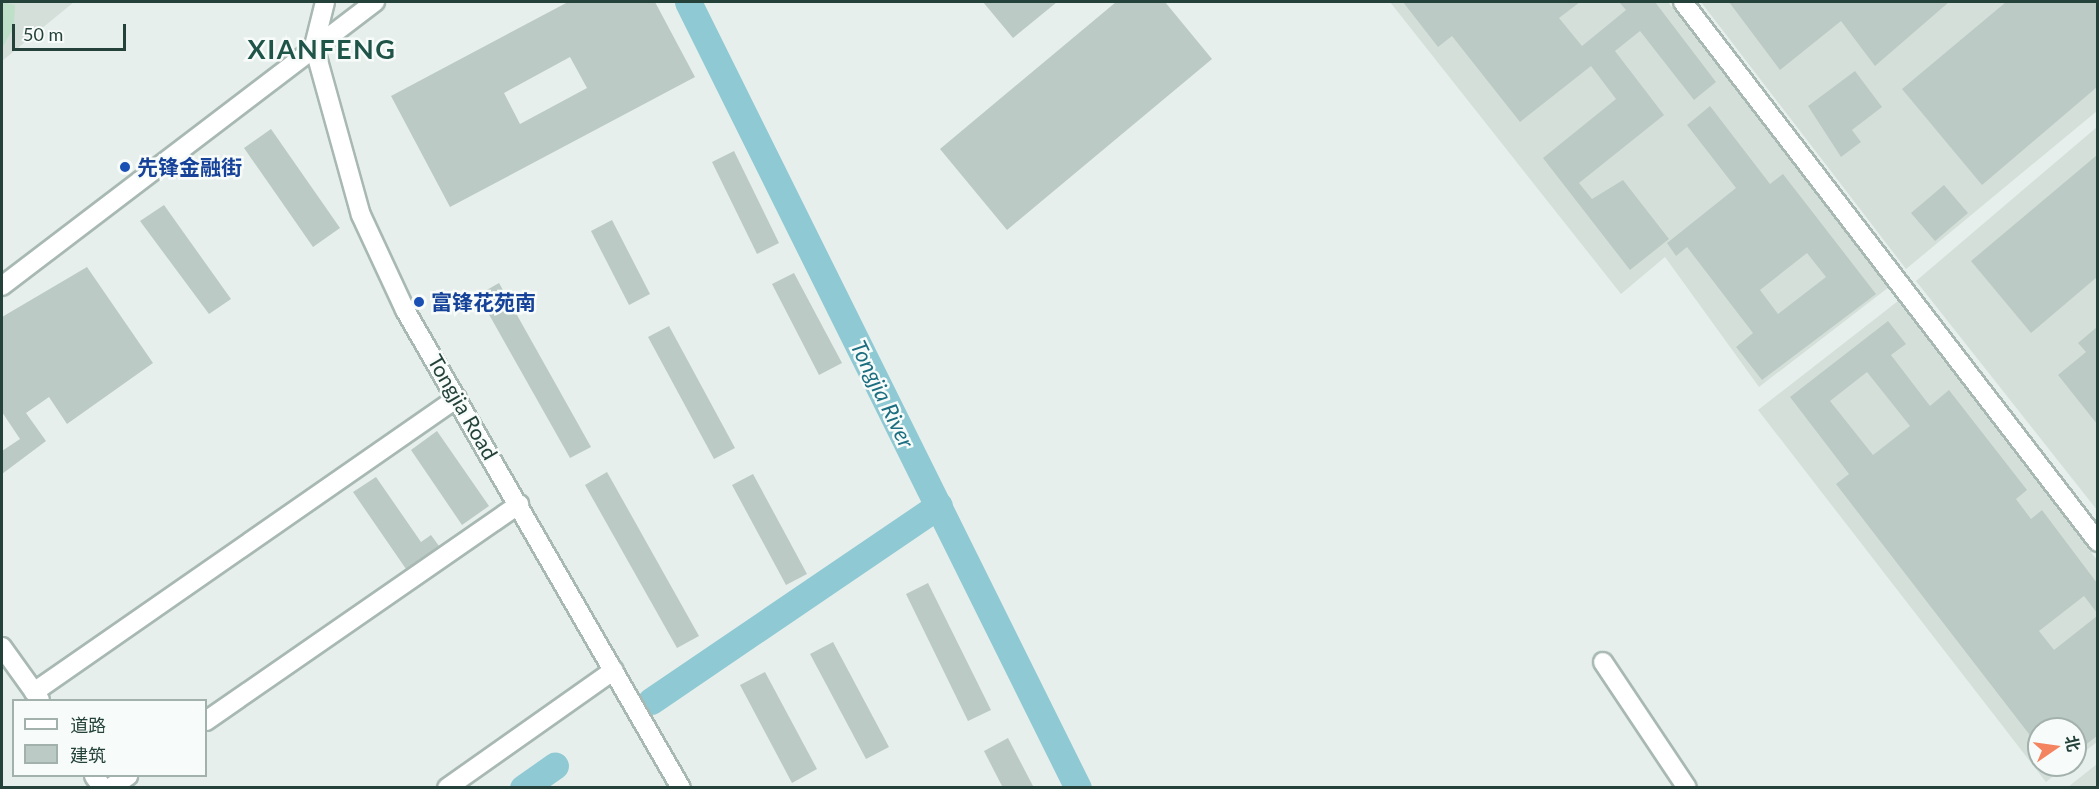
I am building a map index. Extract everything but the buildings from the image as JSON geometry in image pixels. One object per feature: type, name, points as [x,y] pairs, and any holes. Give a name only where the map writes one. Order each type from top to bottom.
[{"type":"street","name":"Tongjia Road","points":[[325,2],[314,45],[361,215],[405,310],[681,788]]},
{"type":"street","points":[[2,286],[314,45],[375,2]]},
{"type":"street","points":[[1683,2],[2097,542]]},
{"type":"street","points":[[2,647],[37,696],[457,398]]},
{"type":"street","points":[[207,720],[519,504]]},
{"type":"street","points":[[1603,662],[1687,788]]},
{"type":"street","points":[[447,788],[614,670]]},
{"type":"street","points":[[110,788],[126,777]]},
{"type":"shaded area","points":[[2,2],[74,2],[2,61]]},
{"type":"shaded area","points":[[1390,2],[1668,2],[1889,287],[1759,387],[1665,257],[1621,294]]},
{"type":"shaded area","points":[[1701,2],[2097,2],[2097,111],[1906,269]]},
{"type":"shaded area","points":[[2097,127],[2097,510],[1916,281]]},
{"type":"shaded area","points":[[1898,301],[2097,560],[2097,742],[2087,750],[2087,717],[2027,717],[2027,757],[1758,410]]},
{"type":"shaded area","points":[[2097,764],[2097,787],[2068,787],[2081,777],[2087,777],[2087,772]]},
{"type":"shaded area","points":[[2042,777],[2052,777],[2046,782]]},
{"type":"green space","points":[[2,2],[15,5],[14,27],[2,48]]},
{"type":"waterway","name":"Tongjia River","points":[[688,2],[1078,788]]},
{"type":"waterway","points":[[651,701],[939,505]]},
{"type":"waterway","points":[[523,788],[555,766]]},
{"type":"place","name":"先锋金融街","points":[[125,167]]},
{"type":"place","name":"富锋花苑南","points":[[419,302]]},
{"type":"district","name":"XIANFENG","points":[[322,49]]}]
